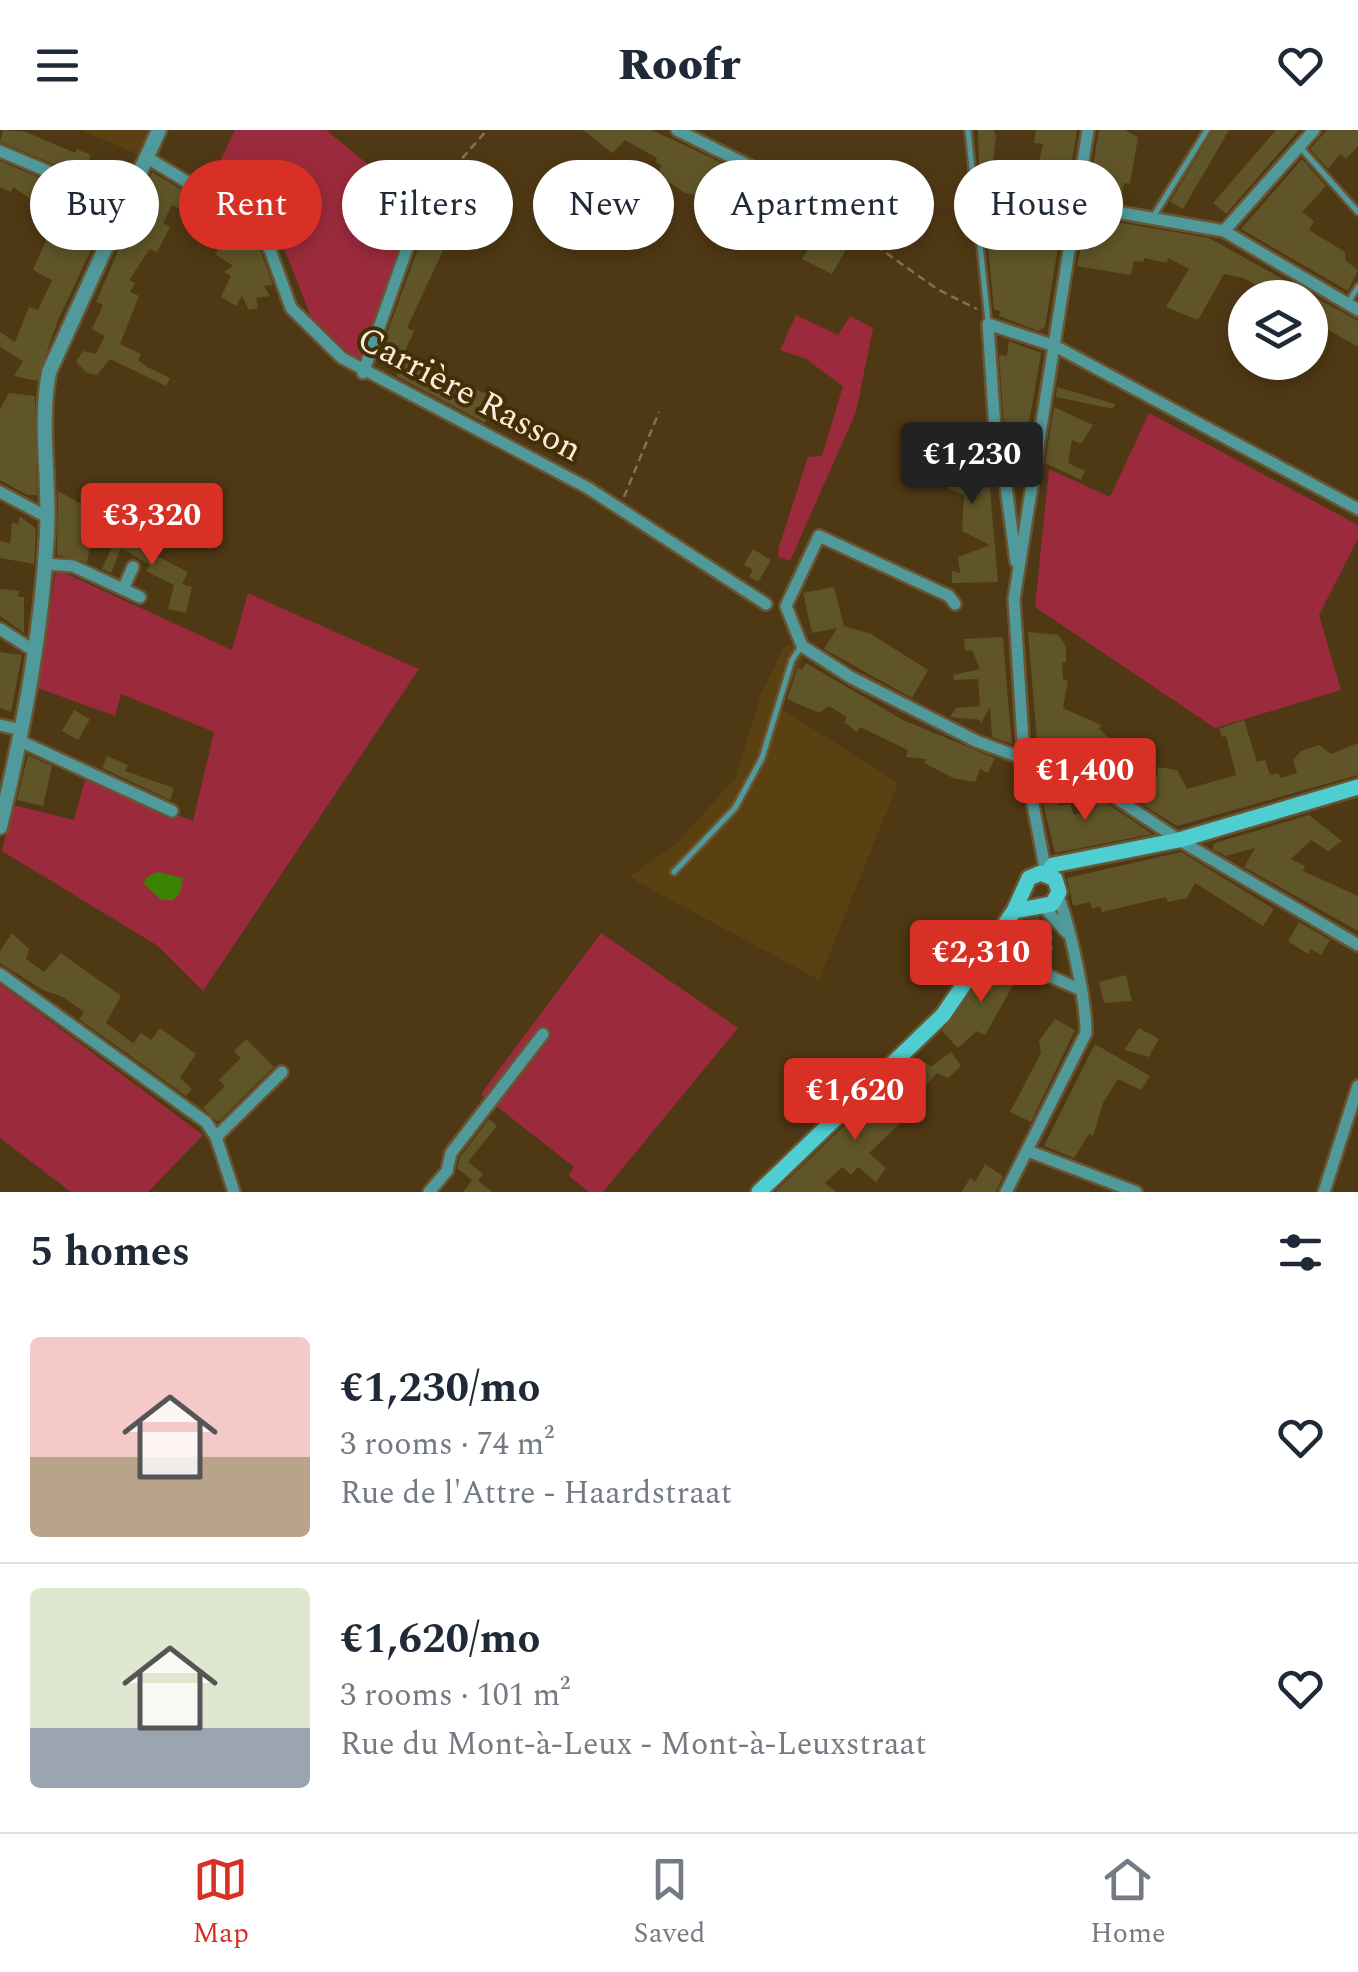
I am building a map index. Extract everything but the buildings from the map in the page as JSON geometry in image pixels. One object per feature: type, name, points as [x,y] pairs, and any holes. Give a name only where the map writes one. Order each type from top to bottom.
[{"type":"main road","points":[[760,1192],[942,1016],[1014,912],[1077,863],[1179,840],[1358,787]]},
{"type":"main road","points":[[1032,896],[1052,880]]},
{"type":"street","points":[[144,160],[159,130]]},
{"type":"street","points":[[677,130],[738,160]]},
{"type":"street","points":[[1083,160],[1088,130]]},
{"type":"street","points":[[1224,231],[1314,130]]},
{"type":"street","points":[[0,151],[30,164]]},
{"type":"street","name":"Carrière Rasson","points":[[146,156],[248,219],[269,247],[291,308],[363,373],[620,508],[766,604]]},
{"type":"street","points":[[1123,214],[1224,231],[1353,307]]},
{"type":"street","points":[[0,827],[36,652],[45,564],[45,408],[50,372],[104,250]]},
{"type":"street","points":[[363,373],[406,250]]},
{"type":"street","points":[[1006,1192],[1086,1032],[1086,1008],[1066,932],[1066,916],[1039,847],[1024,757],[1014,599],[1069,250]]},
{"type":"street","points":[[1017,572],[995,429],[988,318],[1055,346],[1358,509]]},
{"type":"street","points":[[1002,464],[1034,469]]},
{"type":"street","points":[[0,492],[47,517]]},
{"type":"street","points":[[955,604],[931,588],[819,536],[786,606],[802,646],[921,716],[1098,786],[1179,840],[1358,945]]},
{"type":"street","points":[[45,564],[72,566],[140,597]]},
{"type":"street","points":[[123,589],[133,567]]},
{"type":"street","points":[[0,629],[36,652]]},
{"type":"street","points":[[0,725],[172,811]]},
{"type":"street","points":[[1039,847],[1032,896],[1066,932]]},
{"type":"street","points":[[988,948],[1080,989]]},
{"type":"street","points":[[0,974],[182,1102],[216,1136],[234,1192]]},
{"type":"street","points":[[429,1192],[446,1171],[451,1153],[542,1034]]},
{"type":"street","points":[[216,1136],[282,1072]]},
{"type":"street","points":[[1324,1192],[1358,1086]]},
{"type":"street","points":[[1028,1151],[1136,1192]]},
{"type":"lane","points":[[968,130],[988,318]]},
{"type":"lane","points":[[1152,220],[1206,130]]},
{"type":"lane","points":[[1300,147],[1358,212]]},
{"type":"lane","points":[[1353,307],[1358,287]]},
{"type":"lane","points":[[674,872],[735,808],[762,758],[792,660],[802,646]]},
{"type":"path","points":[[461,160],[488,130]]},
{"type":"path","points":[[882,250],[988,318]]},
{"type":"path","points":[[620,508],[659,412]]},
{"type":"shaded area","points":[[80,130],[150,130],[138,154]]},
{"type":"shaded area","points":[[235,130],[326,130],[363,160],[342,160],[342,250],[399,250],[360,362],[313,322],[285,250],[322,250],[322,160],[221,160]]},
{"type":"shaded area","points":[[796,315],[838,335],[850,316],[873,328],[856,412],[790,561],[778,557],[779,547],[808,457],[822,456],[843,386],[806,359],[780,350]]},
{"type":"shaded area","points":[[1149,413],[1358,525],[1358,538],[1319,615],[1341,690],[1215,728],[1035,607],[1049,469],[1110,497]]},
{"type":"shaded area","points":[[56,569],[232,650],[248,593],[419,669],[203,991],[158,946],[2,851],[13,805],[74,820],[85,780],[193,821],[214,732],[121,694],[115,716],[38,688]]},
{"type":"shaded area","points":[[785,645],[802,646],[803,658],[779,707],[898,783],[819,980],[629,877],[675,845],[736,777],[761,694]]},
{"type":"shaded area","points":[[157,872],[183,878],[180,893],[173,900],[161,900],[144,884],[146,878]]},
{"type":"shaded area","points":[[601,933],[738,1028],[603,1192],[589,1192],[569,1176],[574,1167],[481,1094]]},
{"type":"shaded area","points":[[0,984],[203,1135],[148,1192],[71,1192],[0,1138]]}]
